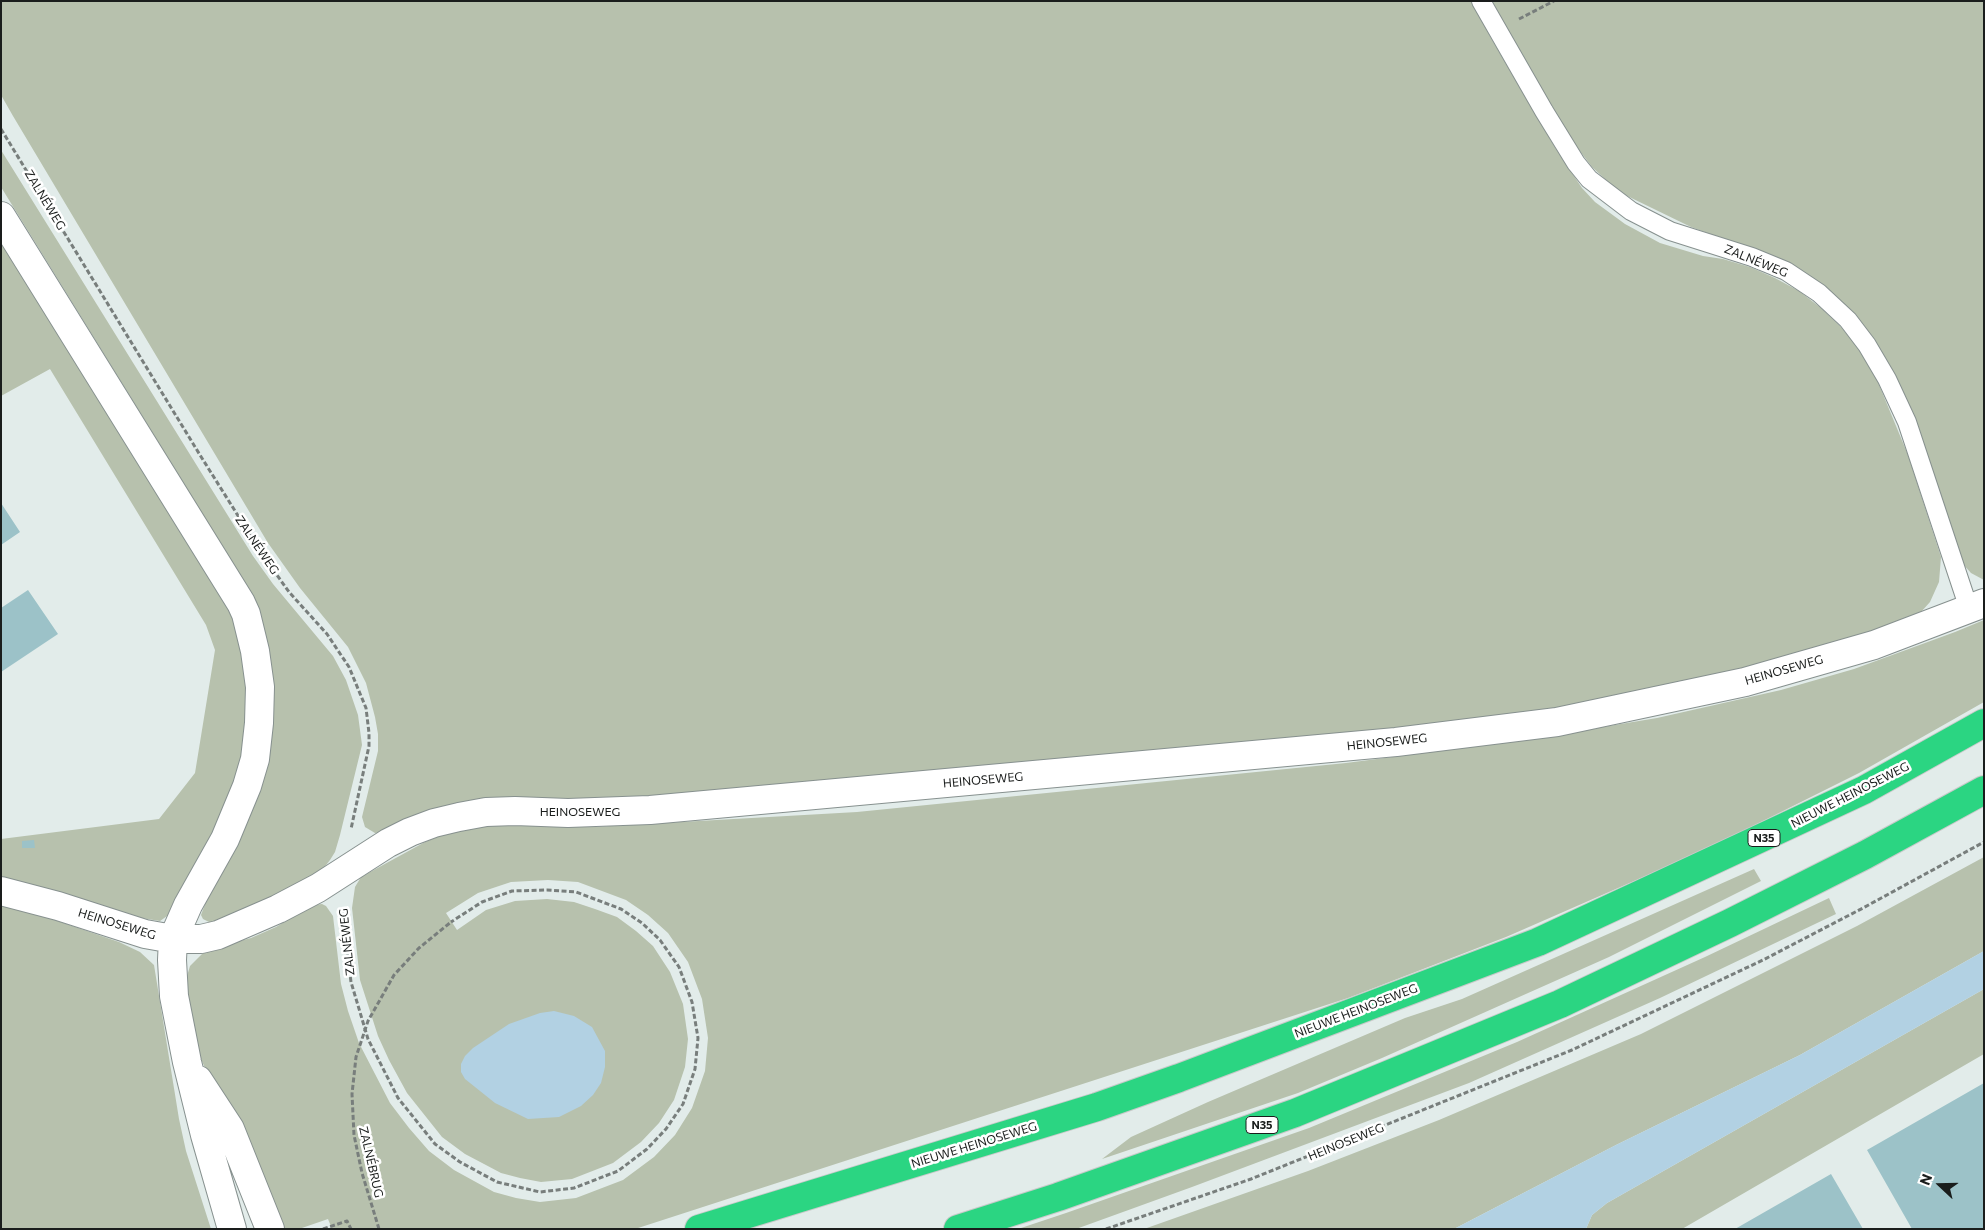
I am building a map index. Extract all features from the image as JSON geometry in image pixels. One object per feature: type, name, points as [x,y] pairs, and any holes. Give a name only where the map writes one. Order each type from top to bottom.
[{"type":"highway","name":"NIEUWE HEINOSEWEG","points":[[699,1229],[1106,1104],[1538,942],[1864,790],[1984,723]]},
{"type":"highway","name":"N35","points":[[958,1229],[1058,1197],[1295,1113],[1560,1004],[1730,924],[1865,855],[1984,790]]},
{"type":"street","points":[[1,216],[241,603],[246,614],[255,651],[260,687],[259,723],[248,786],[225,839],[188,905],[173,939],[172,976],[174,996],[186,1062],[204,1135],[232,1229]]},
{"type":"street","name":"HEINOSEWEG","points":[[1,890],[145,934],[173,939],[201,939],[218,936],[278,909],[388,843],[410,832],[434,823],[486,812],[583,813],[650,810],[1396,742],[1557,722],[1745,682],[1874,645],[1976,606]]},
{"type":"street","points":[[186,1062],[230,1129],[270,1229]]},
{"type":"lane","name":"ZALNÉWEG","points":[[1481,1],[1496,30],[1576,163],[1589,179],[1631,211],[1670,231],[1752,257],[1786,271],[1819,293],[1848,320],[1867,345],[1887,379],[1906,422],[1976,606]]},
{"type":"path","points":[[1496,30],[1554,1]]},
{"type":"path","name":"ZALNÉWEG","points":[[1,129],[262,554],[289,592],[327,634],[349,667],[366,708],[369,746],[345,857],[342,908],[351,982],[366,1032],[398,1098],[435,1144],[460,1162],[497,1182],[540,1192],[574,1188],[618,1172],[647,1149],[666,1129],[683,1104],[695,1068],[698,1038],[692,1002],[679,967],[660,940],[642,923],[621,909],[576,892],[547,890],[512,891],[482,902],[451,922]]},
{"type":"path","name":"HEINOSEWEG","points":[[1106,1229],[1251,1179],[1572,1050],[1763,960],[1984,842]]},
{"type":"path","name":"ZALNÉBRUG","points":[[379,1229],[362,1173],[354,1135],[352,1094],[356,1057],[368,1021],[394,975],[419,948],[451,922]]},
{"type":"path","points":[[323,1229],[347,1221],[351,1229]]},
{"type":"green space","points":[[1,1],[1471,1],[1556,149],[1582,188],[1595,202],[1625,224],[1660,243],[1750,267],[1799,291],[1842,328],[1860,350],[1875,375],[1908,455],[1941,557],[1939,582],[1930,602],[1921,612],[1908,620],[1860,638],[1694,681],[1556,710],[1398,730],[375,833],[365,827],[362,817],[378,751],[375,717],[366,683],[348,647],[300,588],[268,543],[1,95]]},
{"type":"green space","points":[[1489,1],[1984,1],[1984,580],[1971,573],[1962,563],[1905,400],[1889,364],[1869,333],[1779,259],[1691,227],[1619,192],[1592,167],[1573,142],[1534,83]]},
{"type":"green space","points":[[1,150],[253,556],[273,584],[333,656],[346,680],[358,715],[362,745],[340,835],[335,852],[330,860],[323,869],[312,877],[272,898],[213,924],[203,919],[201,915],[207,899],[249,818],[259,790],[253,596],[1,187]]},
{"type":"green space","points":[[1,243],[235,619],[245,655],[248,690],[242,756],[226,809],[170,914],[160,921],[122,915],[1,878],[1,839],[159,819],[195,773],[215,650],[206,625],[50,369],[1,396]]},
{"type":"green space","points":[[1984,620],[1984,702],[1859,773],[1705,850],[1506,937],[1348,998],[635,1229],[332,1229],[328,1219],[299,1229],[281,1229],[199,1055],[186,1004],[187,976],[190,966],[206,950],[251,938],[276,927],[313,905],[322,904],[326,906],[333,916],[341,984],[359,1043],[390,1103],[409,1128],[429,1151],[454,1170],[494,1192],[540,1202],[576,1198],[623,1180],[654,1157],[675,1135],[692,1108],[705,1071],[708,1038],[702,999],[688,962],[668,933],[648,915],[626,900],[578,882],[548,880],[511,882],[478,893],[446,913],[457,930],[486,910],[515,901],[547,899],[574,902],[617,917],[653,946],[670,972],[683,1004],[688,1039],[685,1067],[674,1100],[659,1123],[641,1142],[613,1163],[572,1179],[541,1182],[501,1173],[465,1154],[442,1137],[407,1093],[378,1036],[360,980],[352,908],[355,887],[361,877],[425,842],[453,831],[504,823],[593,827],[857,812],[1346,763],[1524,740],[1657,718],[1781,690],[1854,669]]},
{"type":"green space","points":[[1984,857],[1984,951],[1800,1055],[1616,1145],[1454,1229],[1144,1229],[1308,1171],[1439,1120],[1641,1034],[1857,926]]},
{"type":"green space","points":[[1754,869],[1761,881],[1609,957],[1382,1058],[1298,1093],[1102,1159],[1131,1137],[1208,1102],[1405,1018],[1462,999]]},
{"type":"green space","points":[[1829,898],[1836,914],[1660,998],[1469,1083],[1076,1229],[1018,1229],[1309,1128],[1517,1042],[1705,957]]},
{"type":"green space","points":[[1,905],[23,909],[119,942],[140,952],[154,965],[179,1119],[186,1151],[211,1229],[1,1229]]},
{"type":"green space","points":[[1984,989],[1984,1054],[1682,1229],[1586,1229],[1592,1215],[1607,1203]]},
{"type":"water","points":[[1984,951],[1984,989],[1607,1203],[1592,1215],[1586,1229],[1454,1229],[1616,1145],[1800,1055]]},
{"type":"water","points":[[554,1011],[574,1016],[592,1027],[605,1051],[605,1067],[601,1083],[593,1095],[581,1106],[559,1117],[528,1119],[495,1103],[465,1079],[461,1072],[461,1064],[465,1056],[473,1048],[509,1024],[540,1013]]},
{"type":"building","points":[[1,503],[20,532],[1,545]]},
{"type":"building","points":[[28,590],[58,634],[1,672],[1,608]]},
{"type":"building","points":[[34,840],[35,848],[22,848],[22,841]]},
{"type":"building","points":[[1984,1083],[1984,1229],[1912,1229],[1867,1150]]},
{"type":"building","points":[[1831,1174],[1863,1229],[1735,1229]]}]
